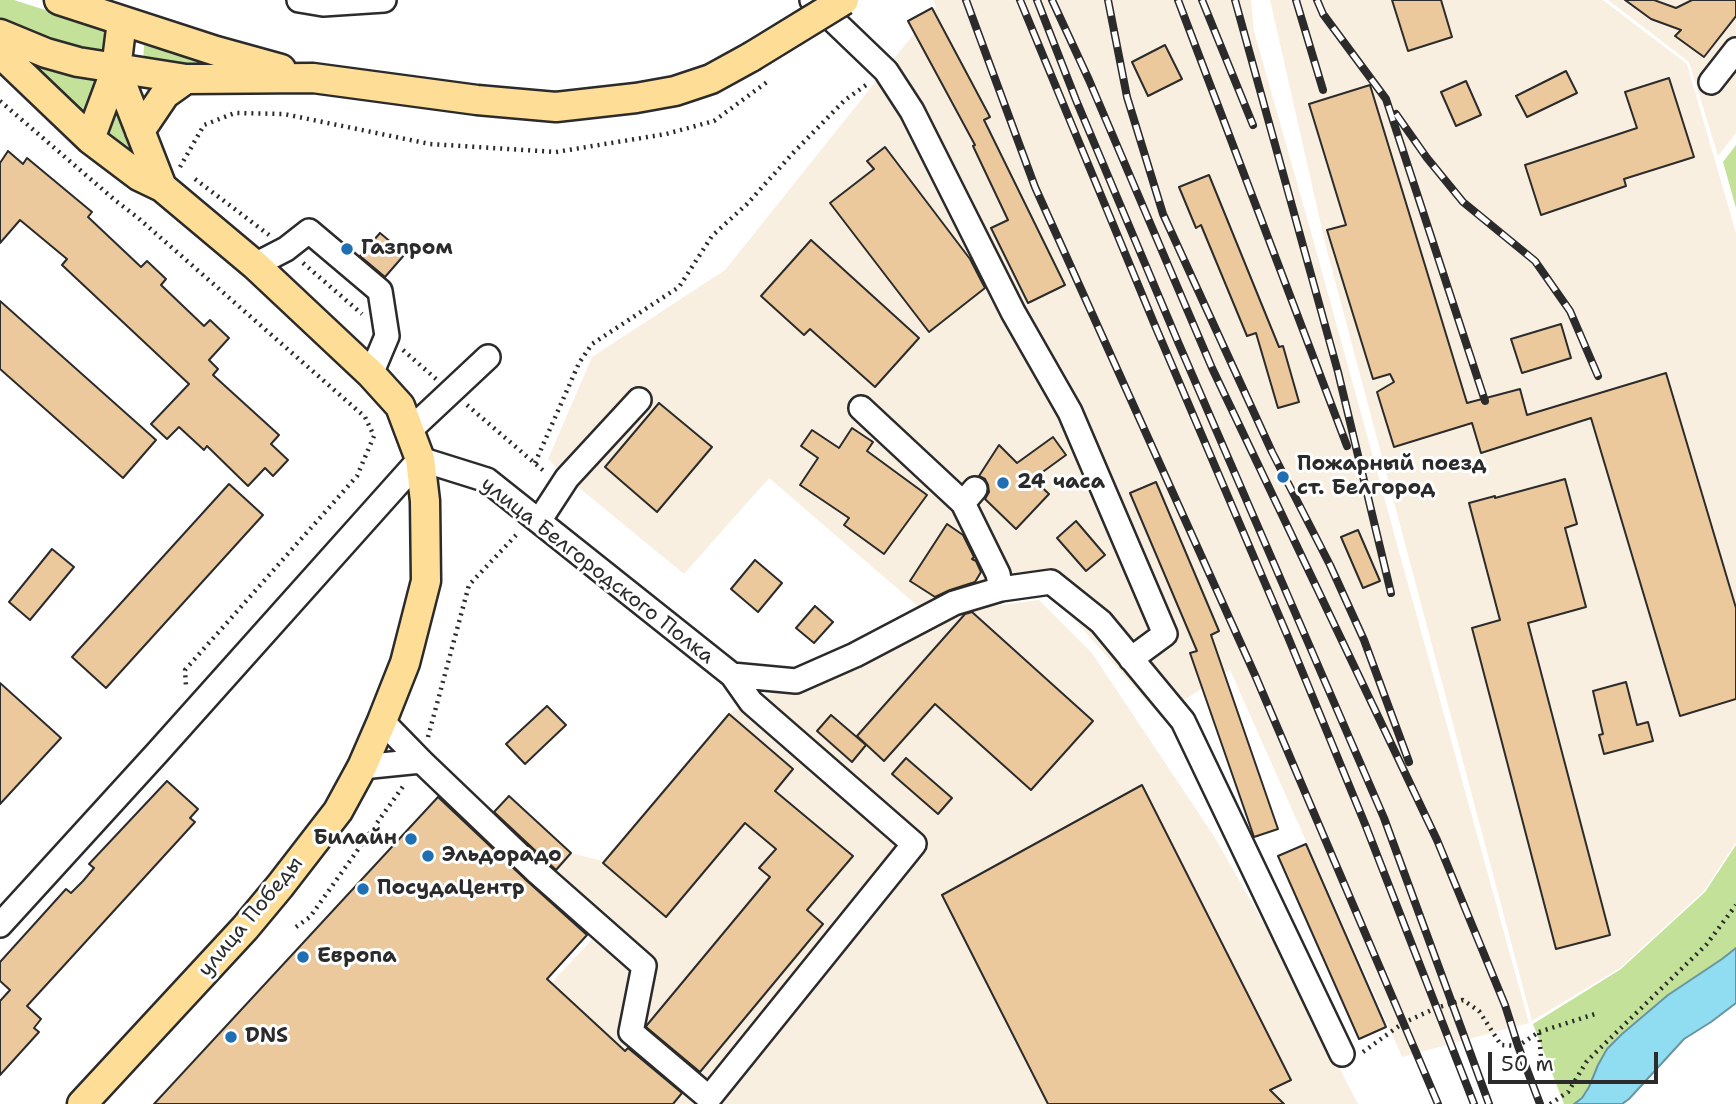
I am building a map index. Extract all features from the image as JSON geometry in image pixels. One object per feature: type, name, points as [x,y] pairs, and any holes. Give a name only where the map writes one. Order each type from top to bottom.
[{"type":"main road","points":[[67,1],[216,51],[313,78],[477,100],[556,107],[675,91],[711,79],[844,0]]},
{"type":"main road","points":[[90,139],[116,69],[122,21]]},
{"type":"main road","points":[[0,34],[46,53],[78,62],[186,79],[313,78]]},
{"type":"main road","points":[[0,53],[90,139],[139,176],[171,177]]},
{"type":"main road","points":[[116,69],[140,131],[171,177],[255,265],[363,366]]},
{"type":"main road","points":[[140,131],[165,94],[186,79]]},
{"type":"main road","name":"улица Победы","points":[[82,1104],[245,928],[338,811],[362,767],[405,663],[426,581],[425,501],[420,459],[400,406],[363,366]]},
{"type":"street","points":[[299,0],[323,4],[384,0]]},
{"type":"street","points":[[812,0],[886,71],[912,111],[1013,312],[1070,412],[1165,634],[1131,659]]},
{"type":"street","points":[[1711,82],[1736,50]]},
{"type":"street","points":[[255,265],[286,248],[309,231],[380,291],[387,336],[363,366]]},
{"type":"street","points":[[409,431],[488,357]]},
{"type":"street","points":[[539,522],[567,478],[639,400]]},
{"type":"street","points":[[860,408],[969,496],[998,573],[1001,589]]},
{"type":"street","points":[[0,925],[420,459]]},
{"type":"street","name":"улица Белгородского Полка","points":[[420,459],[487,480],[732,675],[751,702],[914,844],[707,1101]]},
{"type":"street","points":[[732,675],[796,681],[855,655],[954,603],[1001,589],[1051,582],[1101,622],[1183,721],[1342,1054]]},
{"type":"street","points":[[382,721],[535,870],[645,966],[631,1032],[707,1101]]},
{"type":"street","points":[[362,767],[421,761]]},
{"type":"path","points":[[535,463],[579,363],[592,344],[679,287],[712,236],[747,204],[845,100],[886,71]]},
{"type":"path","points":[[171,177],[204,125],[236,113],[284,114],[430,144],[556,152],[666,134],[714,121],[767,82]]},
{"type":"path","points":[[0,101],[365,417],[374,436],[357,476],[185,670],[187,693]]},
{"type":"path","points":[[1550,1104],[1568,1092],[1587,1061],[1706,945],[1736,905]]},
{"type":"path","points":[[1342,1054],[1362,1053],[1403,1023],[1436,1008],[1463,1000],[1479,1012],[1501,1045],[1518,1046],[1539,1031],[1595,1014]]},
{"type":"path","points":[[1539,1031],[1542,1070]]},
{"type":"shaded area","points":[[933,0],[1251,0],[1254,31],[1529,1023],[1402,1057],[1230,670],[1160,716],[1046,588],[986,607],[1039,600],[1092,653],[1214,836],[1268,931],[1358,1104],[438,1104],[599,932],[553,873],[571,853],[603,861],[728,713],[772,693],[810,683],[935,621],[769,478],[684,574],[567,478],[548,459],[592,357],[725,270],[936,6]]},
{"type":"shaded area","points":[[1270,0],[1603,0],[1687,64],[1736,233],[1736,842],[1704,891],[1620,968],[1532,1021],[1326,247]]},
{"type":"shaded area","points":[[1608,0],[1736,0],[1736,133],[1718,156],[1689,62]]},
{"type":"green space","points":[[0,0],[14,0],[111,31],[111,58],[0,26]]},
{"type":"green space","points":[[144,45],[230,69],[143,65]]},
{"type":"green space","points":[[27,62],[100,82],[88,125]]},
{"type":"green space","points":[[118,92],[139,170],[104,139]]},
{"type":"green space","points":[[1736,145],[1736,208],[1723,162]]},
{"type":"green space","points":[[1736,845],[1736,948],[1668,995],[1622,1034],[1607,1049],[1582,1098],[1574,1104],[1564,1104],[1533,1024],[1621,969],[1705,892]]},
{"type":"water","points":[[1736,948],[1736,1003],[1684,1039],[1622,1104],[1574,1104],[1589,1087],[1607,1049],[1622,1034],[1668,995]]},
{"type":"building","points":[[1392,0],[1441,0],[1452,37],[1408,51]]},
{"type":"building","points":[[1625,0],[1654,0],[1676,8],[1692,0],[1736,0],[1736,16],[1704,57],[1675,36],[1681,30],[1651,19]]},
{"type":"building","points":[[932,8],[990,117],[984,120],[1065,285],[1028,303],[991,228],[1008,220],[973,146],[975,145],[908,21]]},
{"type":"building","points":[[1165,45],[1182,79],[1148,96],[1132,62]]},
{"type":"building","points":[[1566,71],[1577,93],[1527,117],[1516,96]]},
{"type":"building","points":[[1669,78],[1694,157],[1624,179],[1626,186],[1541,215],[1525,165],[1637,128],[1625,92]]},
{"type":"building","points":[[1466,81],[1481,115],[1456,126],[1441,92]]},
{"type":"building","points":[[1370,85],[1467,403],[1520,389],[1527,415],[1666,373],[1736,608],[1736,699],[1680,716],[1591,418],[1481,453],[1472,423],[1394,447],[1377,392],[1394,382],[1390,374],[1373,379],[1327,230],[1346,225],[1309,104]]},
{"type":"building","points":[[885,147],[970,259],[985,288],[929,332],[830,203],[874,169],[867,161]]},
{"type":"building","points":[[8,151],[23,164],[27,158],[92,212],[88,217],[141,267],[147,261],[166,279],[161,285],[204,326],[210,320],[229,338],[209,360],[218,369],[213,375],[279,435],[271,444],[288,460],[273,476],[265,468],[248,486],[207,446],[204,450],[179,427],[167,439],[151,424],[189,384],[62,265],[67,259],[20,220],[0,243],[0,163]]},
{"type":"building","points":[[1209,175],[1279,347],[1283,346],[1299,402],[1278,408],[1256,333],[1247,336],[1201,225],[1196,228],[1179,187]]},
{"type":"building","points":[[380,233],[405,254],[385,277],[360,256]]},
{"type":"building","points":[[811,240],[919,338],[875,387],[810,329],[804,335],[761,296]]},
{"type":"building","points":[[0,301],[156,440],[123,478],[0,369]]},
{"type":"building","points":[[1561,324],[1571,358],[1522,373],[1511,339]]},
{"type":"building","points":[[659,403],[712,447],[657,512],[605,467]]},
{"type":"building","points":[[852,428],[873,442],[867,451],[927,495],[884,554],[844,525],[849,518],[800,485],[818,458],[801,446],[812,430],[839,448]]},
{"type":"building","name":"24 часа","points":[[1053,437],[1066,455],[1033,479],[1049,494],[1016,529],[985,499],[989,492],[988,485],[985,479],[979,476],[999,445],[1017,463]]},
{"type":"building","points":[[1565,479],[1577,524],[1565,528],[1586,607],[1528,623],[1610,935],[1556,949],[1472,628],[1500,620],[1469,503]]},
{"type":"building","points":[[1156,482],[1219,631],[1211,635],[1278,829],[1254,837],[1190,653],[1197,651],[1130,493]]},
{"type":"building","points":[[229,484],[263,515],[106,688],[72,657]]},
{"type":"building","points":[[1076,521],[1105,555],[1086,571],[1057,538]]},
{"type":"building","points":[[947,524],[963,535],[974,557],[972,559],[976,561],[981,572],[975,582],[935,597],[910,581]]},
{"type":"building","points":[[1358,530],[1380,581],[1363,588],[1341,537]]},
{"type":"building","points":[[52,549],[74,567],[30,620],[9,602]]},
{"type":"building","points":[[755,560],[782,583],[758,612],[731,589]]},
{"type":"building","points":[[815,606],[833,622],[814,643],[796,628]]},
{"type":"building","points":[[972,612],[1093,721],[1031,790],[935,704],[884,761],[857,736],[965,614]]},
{"type":"building","points":[[1626,682],[1637,725],[1648,722],[1653,741],[1604,754],[1599,735],[1603,734],[1593,691]]},
{"type":"building","points":[[0,683],[61,738],[0,804]]},
{"type":"building","points":[[547,706],[566,725],[525,764],[506,744]]},
{"type":"building","points":[[729,714],[793,769],[775,791],[853,856],[807,910],[823,924],[700,1072],[646,1027],[770,877],[759,868],[776,849],[745,823],[666,917],[603,863]]},
{"type":"building","points":[[831,715],[866,745],[852,762],[817,731]]},
{"type":"building","points":[[906,758],[952,798],[938,814],[892,774]]},
{"type":"building","points":[[167,781],[198,809],[190,818],[195,822],[27,1006],[41,1019],[34,1028],[39,1032],[0,1075],[0,1001],[10,990],[0,981],[0,962],[66,889],[71,893],[83,881],[94,868],[89,864]]},
{"type":"building","points":[[1142,785],[1291,1080],[1270,1090],[1284,1104],[1048,1104],[942,895]]},
{"type":"building","points":[[509,796],[571,853],[556,870],[494,812]]},
{"type":"building","points":[[438,797],[587,935],[547,979],[625,1051],[628,1048],[682,1093],[673,1104],[154,1104]]},
{"type":"building","points":[[1306,844],[1386,1027],[1359,1039],[1278,856]]},
{"type":"railway","points":[[966,0],[1035,187],[1255,675],[1438,1104]]},
{"type":"railway","points":[[1020,0],[1365,824],[1474,1104]]},
{"type":"railway","points":[[1037,0],[1178,342],[1384,818],[1489,1104]]},
{"type":"railway","points":[[1052,0],[1212,368],[1437,840],[1505,1005],[1540,1104]]},
{"type":"railway","points":[[1108,0],[1127,97],[1163,214],[1272,452],[1330,565],[1364,640],[1409,762]]},
{"type":"railway","points":[[1178,0],[1347,446]]},
{"type":"railway","points":[[1202,0],[1253,125]]},
{"type":"railway","points":[[1235,0],[1338,372],[1391,593]]},
{"type":"railway","points":[[1296,0],[1323,90]]},
{"type":"railway","points":[[1317,0],[1323,14],[1386,99],[1485,401]]},
{"type":"railway","points":[[1396,114],[1463,202],[1535,261],[1570,311],[1598,376]]},
{"type":"place","name":"Газпром","points":[[347,249]]},
{"type":"place","name":"Пожарный поезд ст. Белгород","points":[[1283,477]]},
{"type":"place","name":"24 часа","points":[[1003,483]]},
{"type":"place","name":"Билайн","points":[[411,839]]},
{"type":"place","name":"Эльдорадо","points":[[428,856]]},
{"type":"place","name":"ПосудаЦентр","points":[[363,889]]},
{"type":"place","name":"Европа","points":[[303,957]]},
{"type":"place","name":"DNS","points":[[231,1037]]}]
